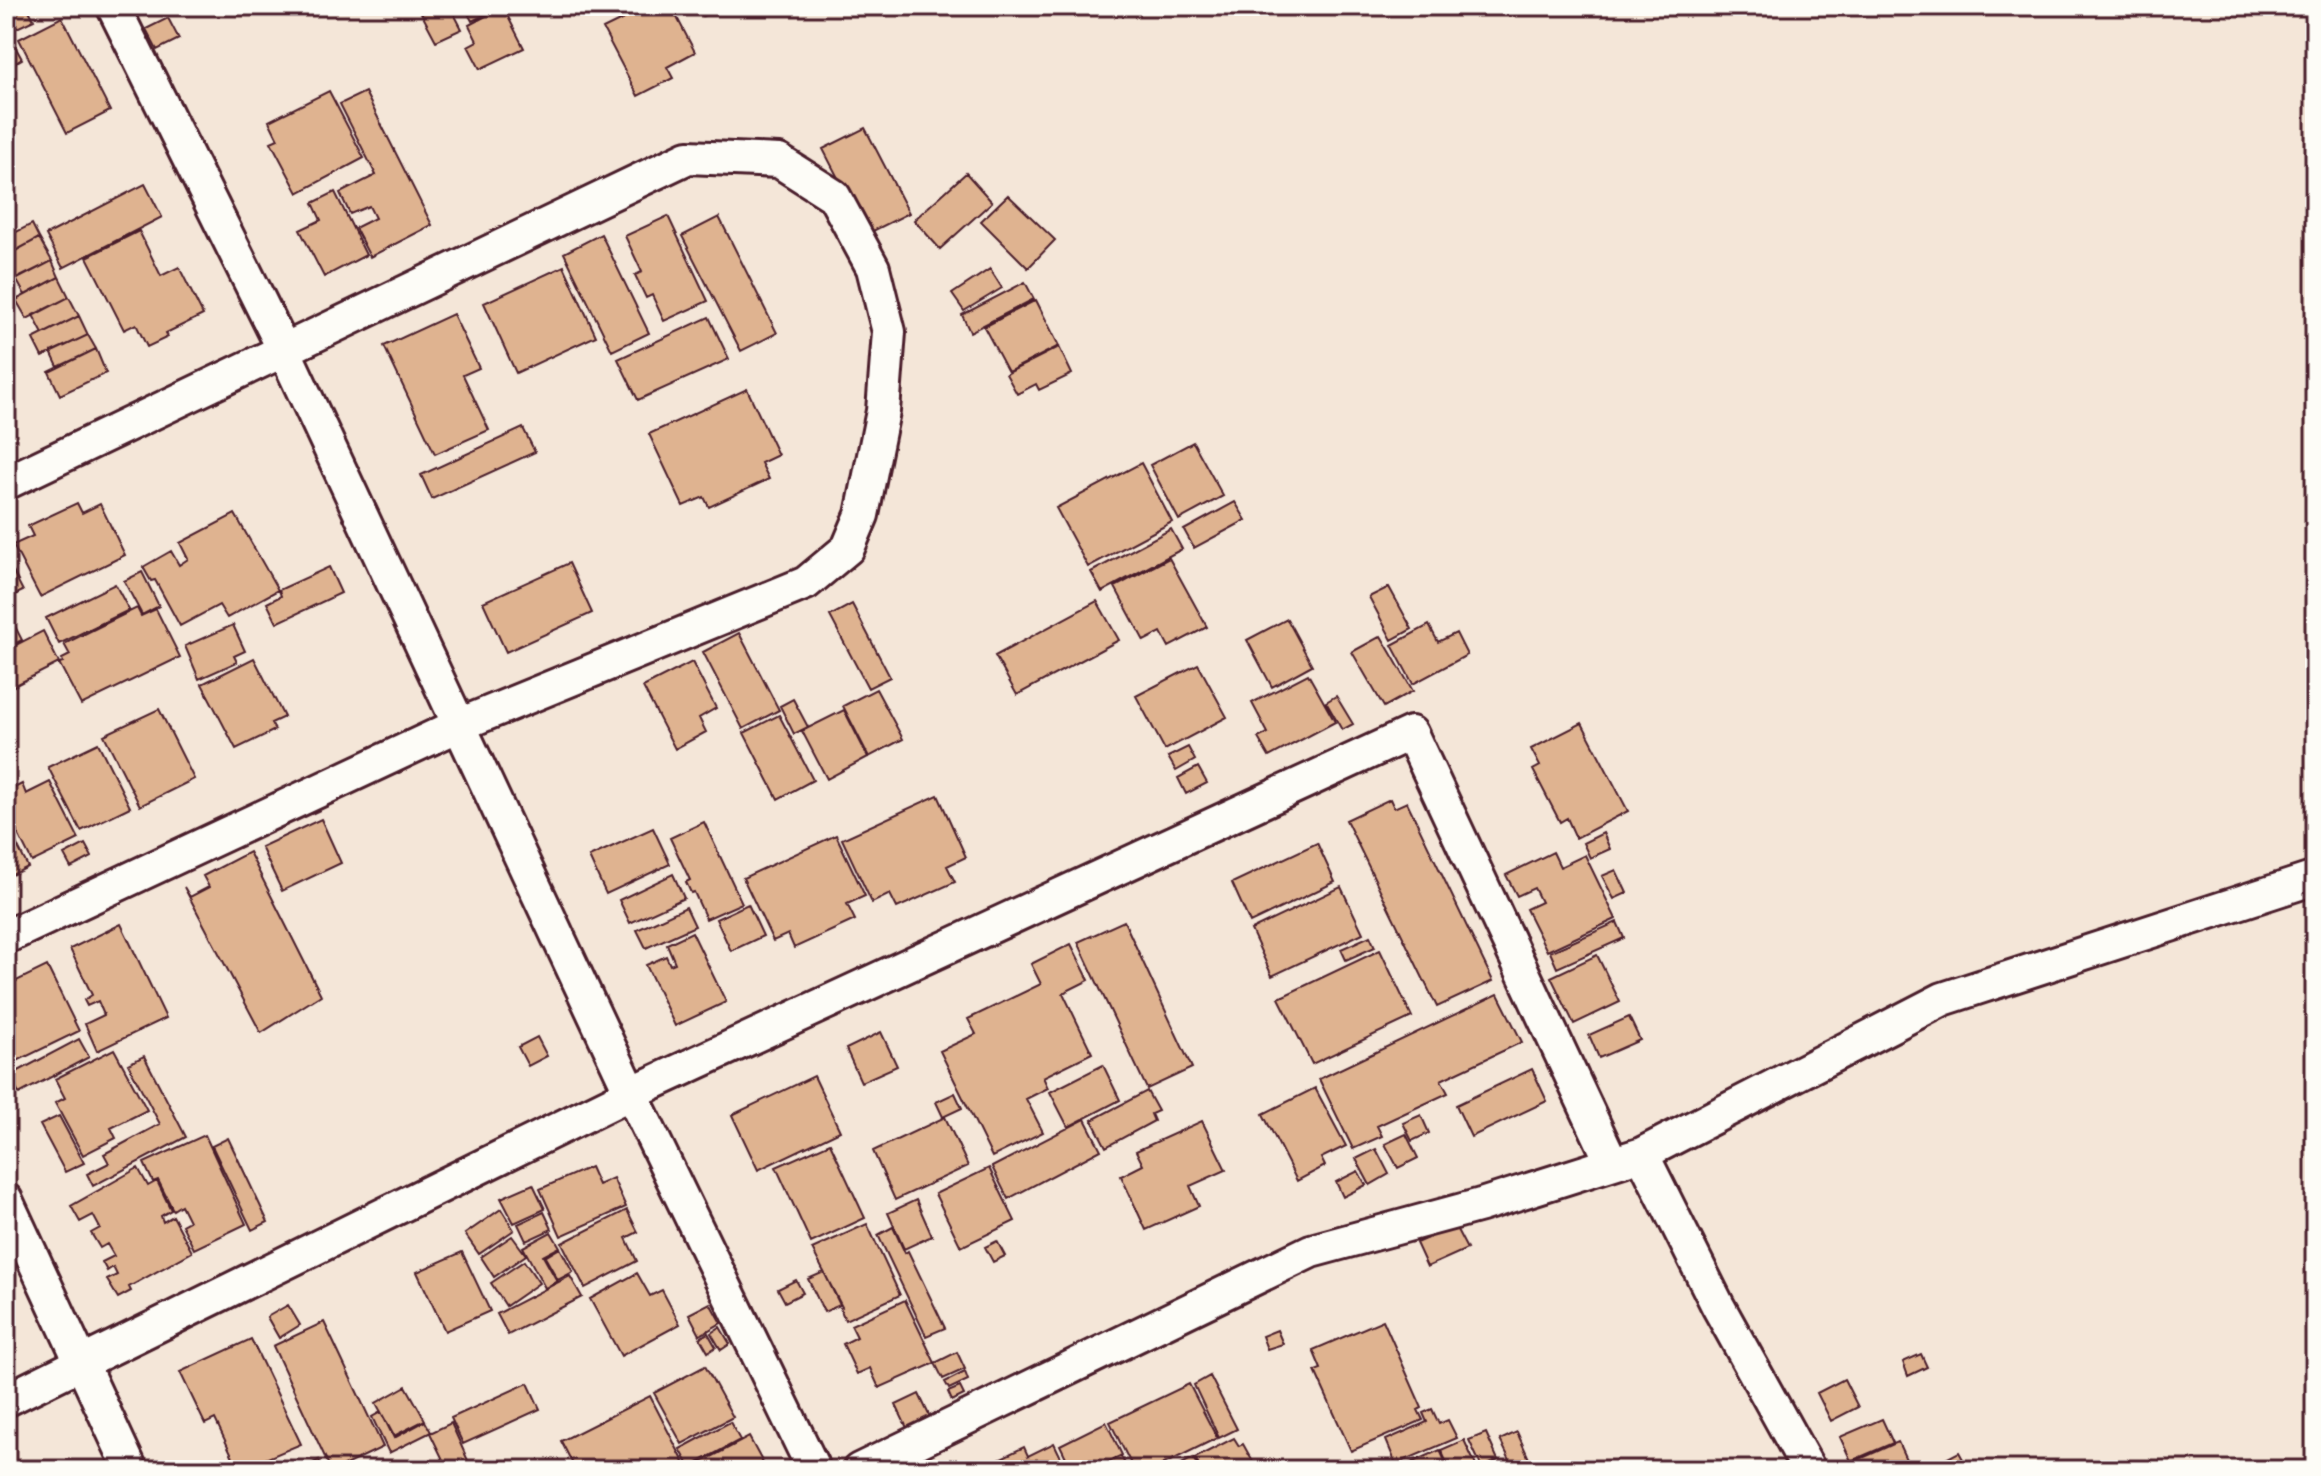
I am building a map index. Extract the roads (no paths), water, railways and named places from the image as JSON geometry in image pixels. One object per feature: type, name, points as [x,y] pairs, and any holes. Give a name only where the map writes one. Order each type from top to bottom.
[{"type":"street","points":[[113,6],[284,350],[631,1093],[814,1470]]},
{"type":"street","points":[[6,483],[688,157],[779,161],[834,196],[873,268],[889,332],[883,411],[862,515],[848,548],[806,583],[459,725],[6,937]]},
{"type":"street","points":[[6,1400],[631,1093],[1411,733],[1627,1158],[1718,1306],[1809,1470]]},
{"type":"street","points":[[859,1470],[1311,1251],[1481,1205],[1627,1158],[1943,999],[2315,878]]},
{"type":"street","points":[[6,1200],[131,1470]]}]
